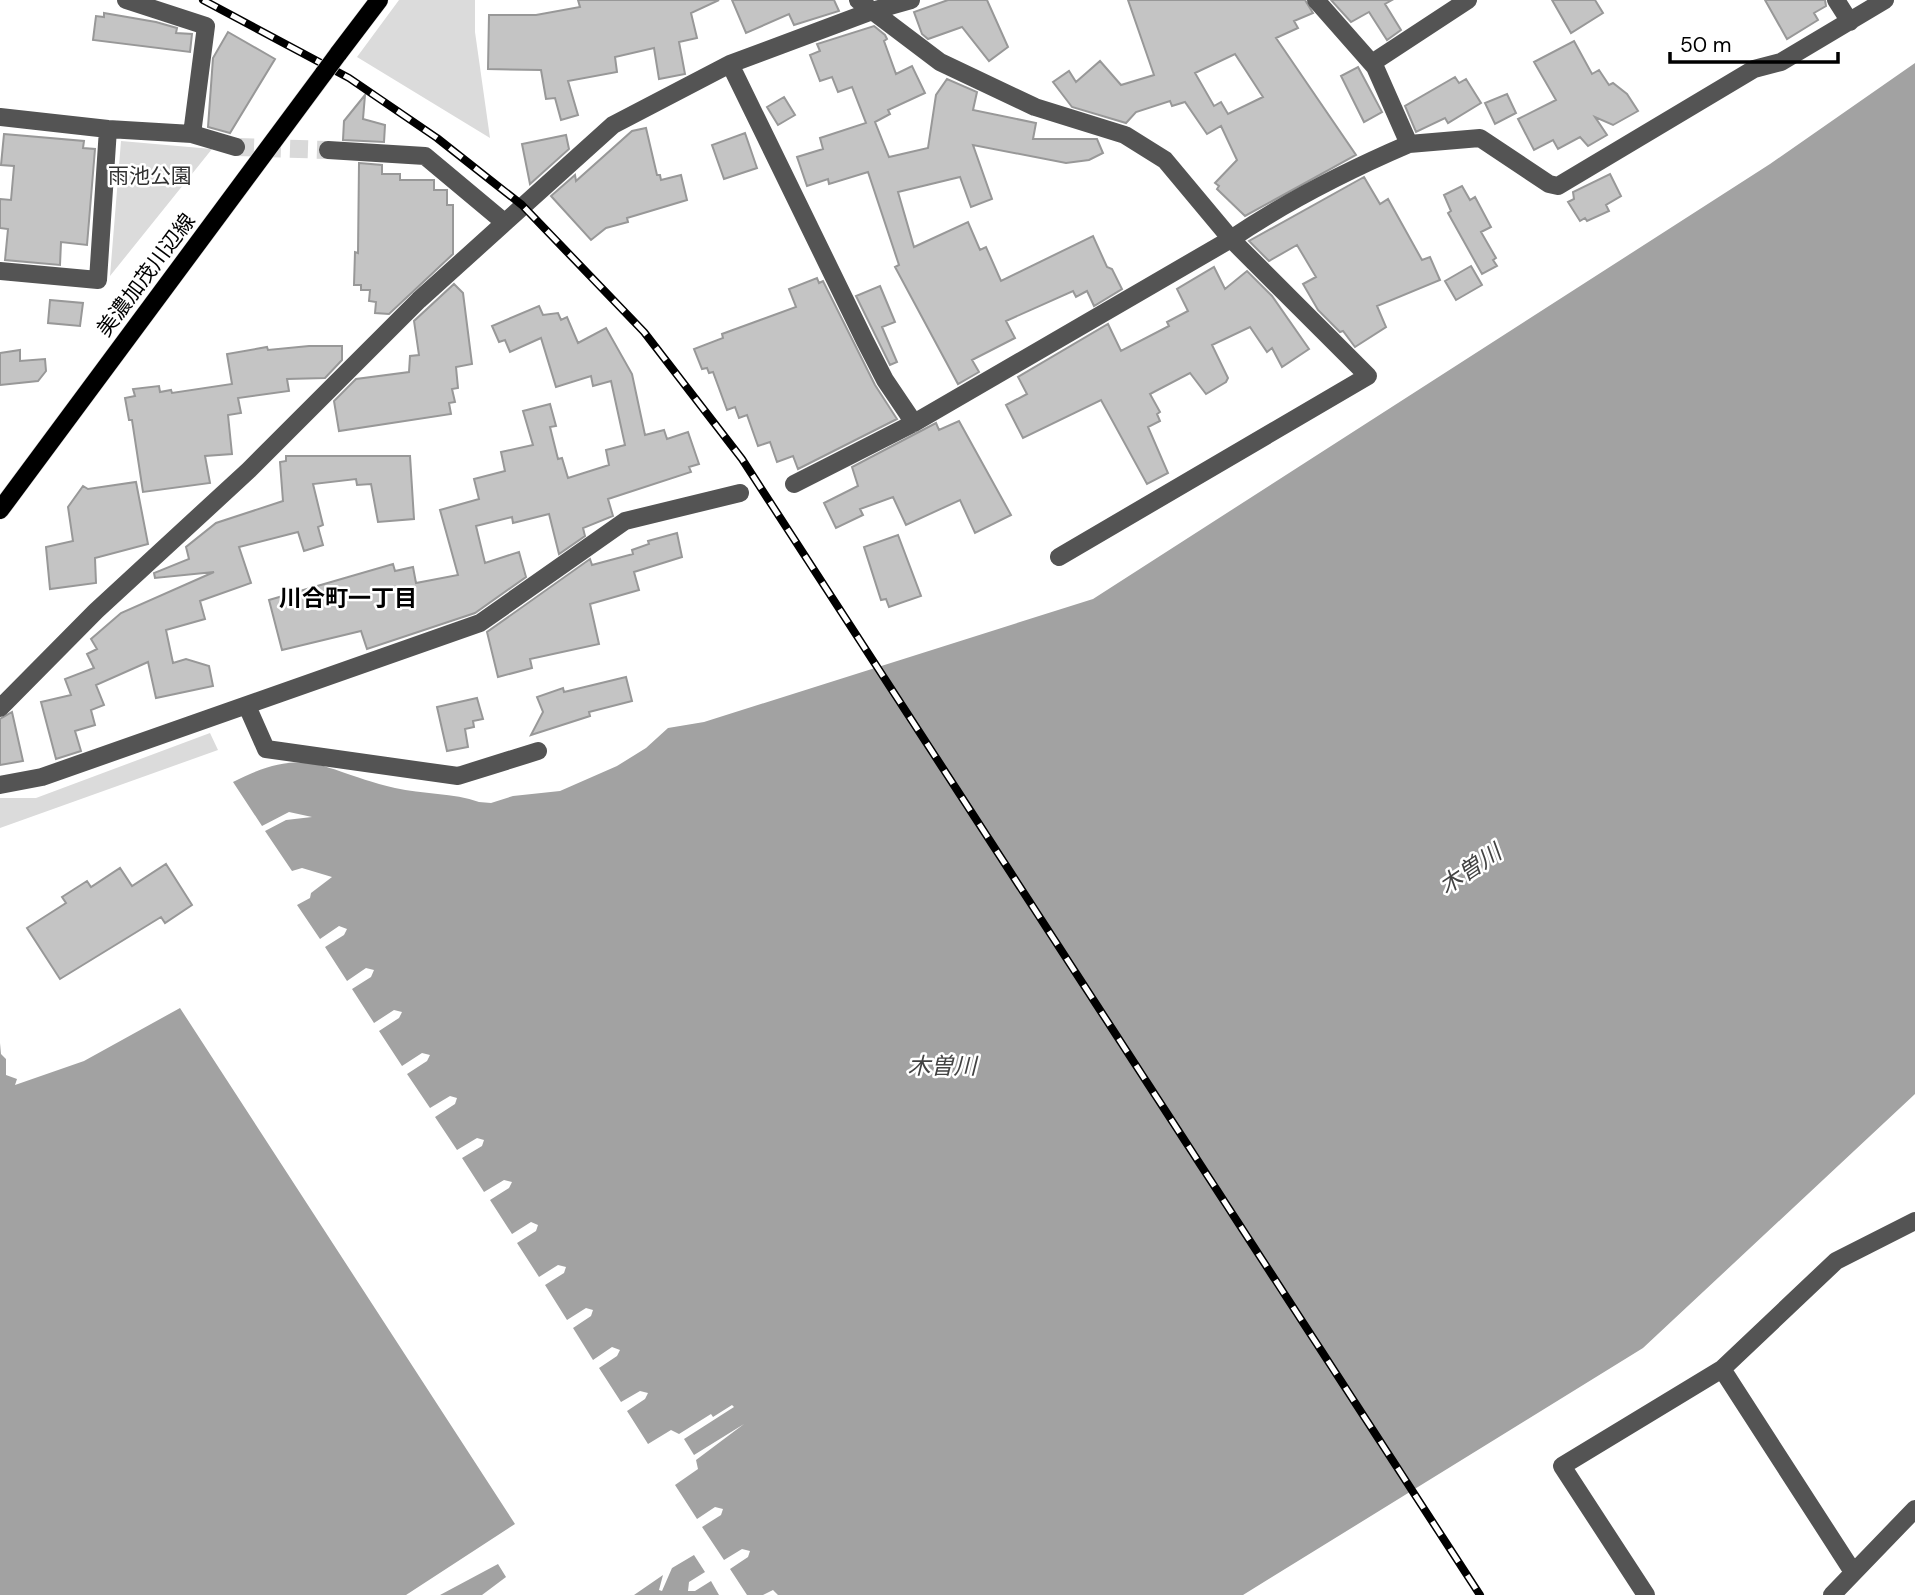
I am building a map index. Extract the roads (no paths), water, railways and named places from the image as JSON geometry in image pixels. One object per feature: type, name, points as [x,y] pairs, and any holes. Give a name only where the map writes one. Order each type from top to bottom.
[{"type":"main road","name":"美濃加茂川辺線","points":[[0,510],[379,0]]},
{"type":"street","points":[[126,0],[206,26],[192,134]]},
{"type":"street","points":[[0,709],[96,611],[249,470],[419,300],[613,125],[730,64],[865,5],[911,0]]},
{"type":"street","points":[[1316,0],[1372,63],[1409,144]]},
{"type":"street","points":[[1372,63],[1468,0]]},
{"type":"street","points":[[1836,0],[1850,22]]},
{"type":"street","points":[[794,484],[914,423],[1231,239],[1275,210],[1356,167],[1409,144],[1480,138],[1549,184],[1558,186],[1754,69],[1781,62],[1885,0]]},
{"type":"street","points":[[865,5],[940,62],[1035,107],[1125,135],[1165,160],[1231,239],[1368,376],[1059,557]]},
{"type":"street","points":[[730,64],[865,341],[885,380],[914,423]]},
{"type":"street","points":[[0,117],[107,129],[192,134],[236,147]]},
{"type":"street","points":[[0,271],[98,280],[107,129]]},
{"type":"street","points":[[327,150],[425,156],[504,222]]},
{"type":"street","points":[[0,785],[42,777],[480,623],[625,521],[740,493]]},
{"type":"street","points":[[247,706],[265,748],[458,776],[538,751]]},
{"type":"street","points":[[1646,1595],[1562,1466],[1722,1369],[1836,1261],[1915,1221]]},
{"type":"street","points":[[1722,1369],[1853,1572]]},
{"type":"street","points":[[1832,1595],[1915,1509]]},
{"type":"water","name":"木曽川","points":[[1915,63],[1915,1094],[1643,1348],[1243,1595],[778,1595],[773,1590],[763,1595],[747,1595],[730,1569],[748,1557],[750,1551],[742,1549],[724,1560],[702,1527],[721,1515],[723,1509],[715,1507],[697,1519],[675,1485],[698,1469],[696,1460],[744,1424],[694,1455],[684,1439],[734,1407],[732,1405],[713,1417],[711,1414],[679,1434],[671,1430],[648,1444],[627,1411],[645,1399],[648,1393],[640,1391],[621,1402],[599,1368],[617,1356],[620,1350],[612,1347],[593,1360],[573,1328],[591,1316],[593,1310],[586,1308],[567,1320],[545,1285],[564,1273],[566,1267],[558,1265],[539,1277],[517,1243],[536,1231],[538,1225],[531,1222],[512,1234],[490,1200],[509,1188],[512,1182],[504,1180],[484,1192],[462,1158],[482,1146],[484,1140],[477,1138],[457,1150],[435,1117],[455,1104],[457,1098],[450,1096],[430,1108],[407,1074],[427,1061],[430,1055],[422,1053],[402,1066],[379,1031],[399,1018],[402,1012],[394,1010],[374,1023],[352,989],[371,977],[374,970],[366,968],[347,981],[325,947],[344,935],[347,929],[339,926],[320,939],[297,905],[310,898],[311,893],[332,877],[302,868],[292,871],[265,831],[286,820],[312,817],[289,812],[262,826],[233,782],[259,770],[280,764],[299,763],[316,764],[395,788],[479,802],[491,803],[513,796],[560,791],[617,766],[646,748],[668,728],[704,722],[1093,599],[1770,164]]},
{"type":"water","points":[[180,1008],[515,1524],[406,1595],[0,1595],[0,1043],[1,1054],[6,1059],[6,1075],[17,1079],[15,1085],[84,1061]]},
{"type":"water","points":[[694,1555],[705,1572],[689,1582],[688,1591],[695,1591],[711,1581],[719,1595],[634,1595],[663,1575],[659,1590],[662,1591],[672,1568]]},
{"type":"water","points":[[498,1564],[506,1577],[482,1595],[440,1595]]},
{"type":"tunnel","points":[[236,147],[328,150]]},
{"type":"railway","points":[[203,0],[349,78],[437,138],[522,205],[644,332],[742,459],[1480,1595]]},
{"type":"district","name":"川合町一丁目","points":[[348,598]]},
{"type":"park label","name":"雨池公園","points":[[150,176]]}]
